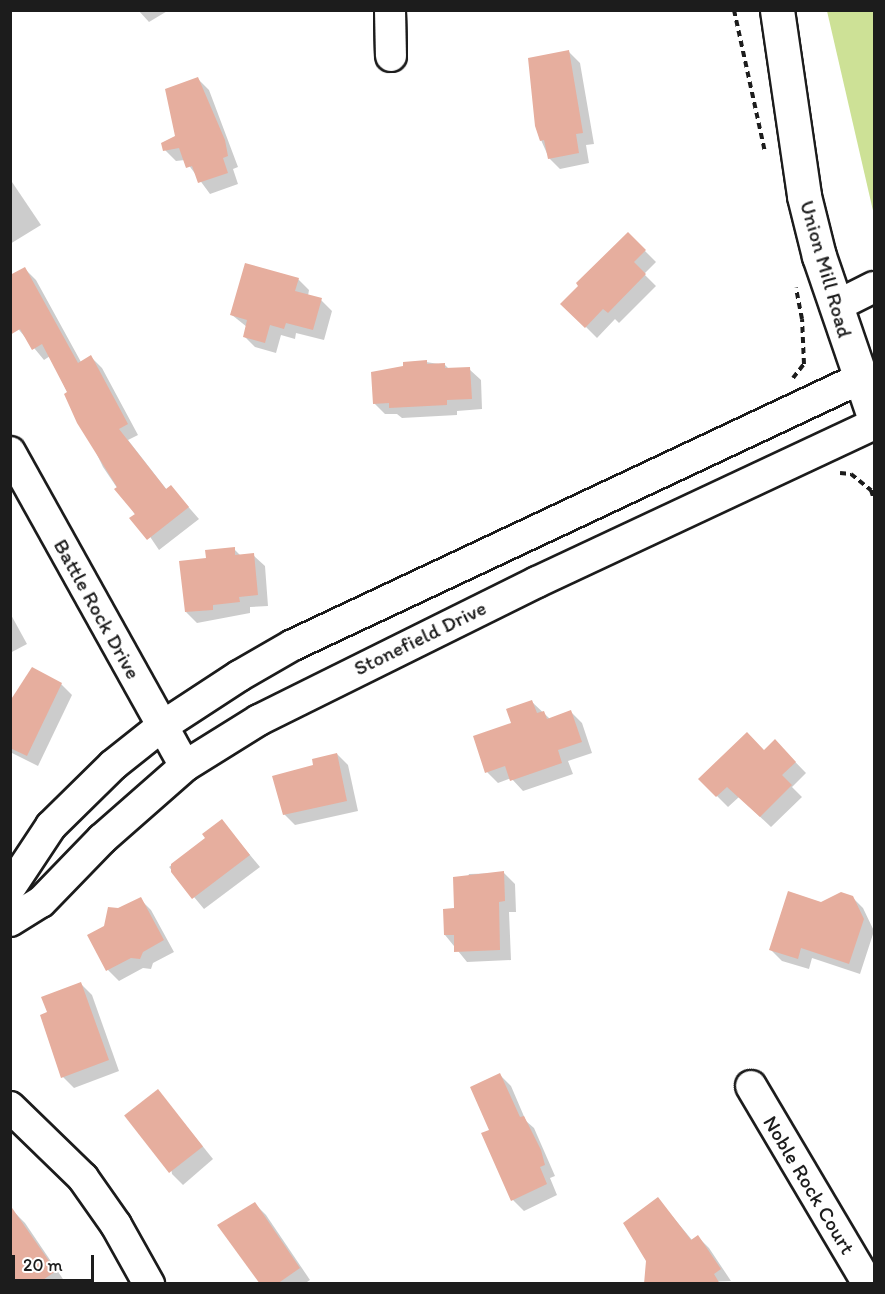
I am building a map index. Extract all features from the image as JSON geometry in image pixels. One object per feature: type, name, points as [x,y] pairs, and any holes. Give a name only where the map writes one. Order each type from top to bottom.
[{"type":"street","points":[[390,10],[391,56]]},
{"type":"street","name":"Union Mill Road","points":[[777,10],[804,196],[859,379],[874,417]]},
{"type":"street","points":[[836,306],[874,287]]},
{"type":"street","points":[[10,888],[51,826],[113,765],[161,727],[293,645],[859,379]]},
{"type":"street","name":"Stonefield Drive","points":[[10,921],[41,902],[102,839],[185,766],[321,687],[874,424]]},
{"type":"street","name":"Battle Rock Drive","points":[[10,452],[161,727],[185,766]]},
{"type":"street","name":"Noble Rock Court","points":[[751,1086],[868,1284]]},
{"type":"street","points":[[10,1107],[83,1178],[116,1225],[149,1284]]},
{"type":"path","points":[[734,10],[766,158]]},
{"type":"path","points":[[790,410],[783,390],[804,364],[802,318],[795,284]]},
{"type":"path","points":[[810,454],[818,472],[851,474],[871,490],[874,500]]},
{"type":"green space","points":[[827,11],[874,11],[874,215]]},
{"type":"building","points":[[569,50],[583,133],[576,134],[579,153],[548,159],[544,140],[540,141],[535,126],[528,58]]},
{"type":"building","points":[[198,77],[225,140],[228,156],[223,158],[228,173],[198,183],[192,166],[186,168],[179,148],[163,151],[161,143],[175,136],[165,89]]},
{"type":"building","points":[[628,232],[646,250],[634,262],[646,274],[608,313],[603,309],[585,328],[560,304],[578,286],[576,283]]},
{"type":"building","points":[[245,263],[299,278],[295,291],[322,298],[313,330],[286,323],[284,329],[270,325],[265,343],[243,337],[247,320],[230,315]]},
{"type":"building","points":[[25,267],[78,363],[91,355],[128,424],[119,429],[166,489],[171,485],[189,507],[147,540],[129,518],[135,514],[114,489],[117,487],[77,423],[64,394],[67,392],[42,344],[32,350],[20,329],[10,335],[10,275]]},
{"type":"building","points":[[427,360],[427,364],[445,363],[445,368],[470,367],[472,399],[447,400],[447,405],[389,408],[389,403],[373,404],[371,372],[403,366],[403,362]]},
{"type":"building","points":[[235,547],[235,555],[254,553],[258,595],[239,597],[240,602],[213,605],[213,610],[185,612],[179,561],[206,558],[205,550]]},
{"type":"building","points":[[32,667],[62,683],[27,756],[10,748],[10,701]]},
{"type":"building","points":[[532,700],[537,713],[544,711],[547,719],[571,710],[582,742],[558,750],[562,763],[510,781],[505,766],[485,773],[473,736],[511,723],[506,709]]},
{"type":"building","points":[[747,732],[764,750],[775,739],[796,762],[782,775],[792,785],[760,817],[727,787],[716,797],[698,779]]},
{"type":"building","points":[[337,753],[347,801],[283,815],[272,776],[313,765],[312,759]]},
{"type":"building","points":[[222,819],[250,855],[192,899],[171,872],[171,864],[205,838],[202,834]]},
{"type":"building","points":[[504,871],[505,901],[499,902],[500,950],[454,952],[454,935],[444,935],[443,909],[454,908],[453,877]]},
{"type":"building","points":[[788,891],[821,902],[841,892],[853,896],[864,919],[849,964],[801,948],[798,959],[769,950]]},
{"type":"building","points":[[141,897],[164,940],[143,952],[140,959],[131,958],[106,971],[87,935],[104,926],[108,907],[118,908]]},
{"type":"building","points":[[81,982],[109,1060],[61,1078],[40,1015],[47,1012],[41,997]]},
{"type":"building","points":[[500,1073],[520,1117],[524,1116],[541,1150],[545,1165],[540,1167],[547,1184],[511,1201],[481,1133],[489,1130],[470,1087]]},
{"type":"building","points":[[158,1089],[203,1147],[169,1173],[124,1115]]},
{"type":"building","points":[[658,1197],[691,1240],[698,1235],[721,1269],[714,1274],[720,1284],[644,1284],[646,1261],[623,1223]]},
{"type":"building","points":[[255,1202],[300,1268],[277,1284],[260,1284],[217,1225]]},
{"type":"building","points":[[10,1205],[56,1271],[37,1284],[10,1284]]}]
